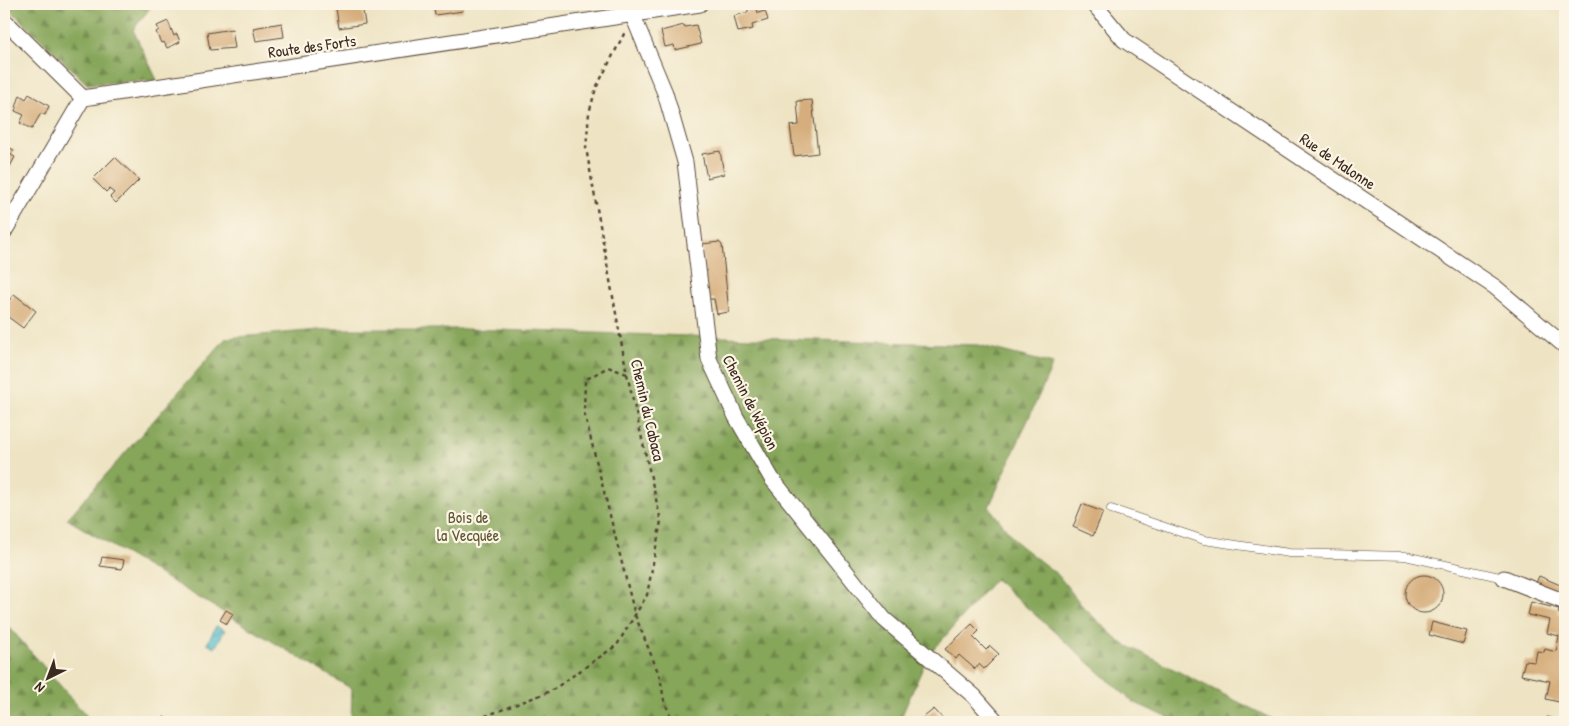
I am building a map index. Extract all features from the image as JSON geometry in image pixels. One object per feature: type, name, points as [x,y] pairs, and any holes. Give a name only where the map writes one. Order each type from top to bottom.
[{"type":"street","name":"Route des Forts","points":[[83,98],[633,16],[700,4]]},
{"type":"street","name":"Rue de Malonne","points":[[1094,4],[1124,40],[1495,287],[1565,346]]},
{"type":"street","name":"Chemin de Wépion","points":[[633,16],[665,93],[685,162],[709,359],[736,417],[772,479],[884,619],[974,696],[997,722]]},
{"type":"street","points":[[4,20],[83,98],[4,232]]},
{"type":"street","points":[[1504,578],[1565,602]]},
{"type":"lane","points":[[1111,509],[1204,540],[1289,553],[1405,556],[1504,578]]},
{"type":"path","name":"Chemin du Cabaca","points":[[470,722],[551,691],[617,645],[647,595],[662,521],[627,374],[586,148],[589,113],[596,88],[633,16]]},
{"type":"path","points":[[627,374],[608,367],[584,380],[584,412],[635,614],[660,676],[664,700],[673,722]]},
{"type":"green space","points":[[4,4],[148,4],[150,8],[133,30],[157,80],[87,84]]},
{"type":"green space","name":"Bois de la Vecquée","points":[[330,329],[465,329],[978,345],[1053,364],[989,507],[1018,544],[1058,575],[1083,607],[1120,642],[1278,722],[1178,722],[1133,702],[995,579],[928,656],[899,722],[351,722],[352,689],[67,519],[226,338]]},
{"type":"green space","points":[[4,621],[92,722],[4,722]]},
{"type":"water","points":[[216,626],[225,630],[215,648],[207,644]]},
{"type":"building","points":[[362,4],[365,24],[339,28],[336,8]]},
{"type":"building","points":[[433,4],[462,4],[463,11],[435,15]]},
{"type":"building","points":[[756,6],[758,13],[765,11],[768,20],[752,25],[753,29],[738,32],[734,16],[748,12],[748,8]]},
{"type":"building","points":[[168,21],[174,36],[177,34],[180,42],[167,48],[164,42],[161,43],[156,32],[159,30],[157,26]]},
{"type":"building","points":[[282,23],[284,37],[256,41],[253,28]]},
{"type":"building","points":[[684,25],[685,27],[696,25],[701,44],[675,50],[674,45],[665,47],[661,31]]},
{"type":"building","points":[[232,29],[235,48],[210,50],[207,33]]},
{"type":"building","points":[[29,94],[49,106],[45,115],[41,113],[32,129],[20,123],[24,115],[15,111],[20,95],[26,99]]},
{"type":"building","points":[[812,100],[818,153],[794,156],[790,126],[799,125],[797,101]]},
{"type":"building","points":[[6,146],[14,150],[11,155],[15,157],[4,178]]},
{"type":"building","points":[[720,151],[724,174],[707,178],[702,154]]},
{"type":"building","points":[[115,157],[139,180],[116,203],[110,197],[114,193],[109,189],[106,192],[93,179]]},
{"type":"building","points":[[719,242],[722,245],[729,312],[717,314],[714,299],[707,299],[702,244]]},
{"type":"building","points":[[14,294],[36,311],[23,328],[4,314],[4,307]]},
{"type":"building","points":[[1082,504],[1103,512],[1093,536],[1073,527]]},
{"type":"building","points":[[102,557],[124,560],[122,569],[100,566]]},
{"type":"building","points":[[1424,575],[1438,580],[1443,594],[1438,608],[1424,613],[1410,608],[1405,594],[1410,580]]},
{"type":"building","points":[[1539,576],[1565,587],[1565,598],[1535,585]]},
{"type":"building","points":[[1531,602],[1559,609],[1558,613],[1565,615],[1563,703],[1546,699],[1550,681],[1521,675],[1525,661],[1535,662],[1537,651],[1544,652],[1545,649],[1556,652],[1559,636],[1547,633],[1550,620],[1528,615]]},
{"type":"building","points":[[226,610],[233,614],[227,624],[220,620]]},
{"type":"building","points":[[1432,622],[1467,631],[1463,644],[1429,635]]},
{"type":"building","points":[[972,624],[979,631],[973,637],[986,650],[990,646],[999,654],[984,669],[979,664],[975,669],[959,655],[956,659],[945,649]]},
{"type":"building","points":[[934,709],[946,722],[919,721]]},
{"type":"building","points":[[164,717],[173,722],[161,722]]},
{"type":"building","points":[[1547,717],[1565,721],[1565,722],[1546,722]]}]
